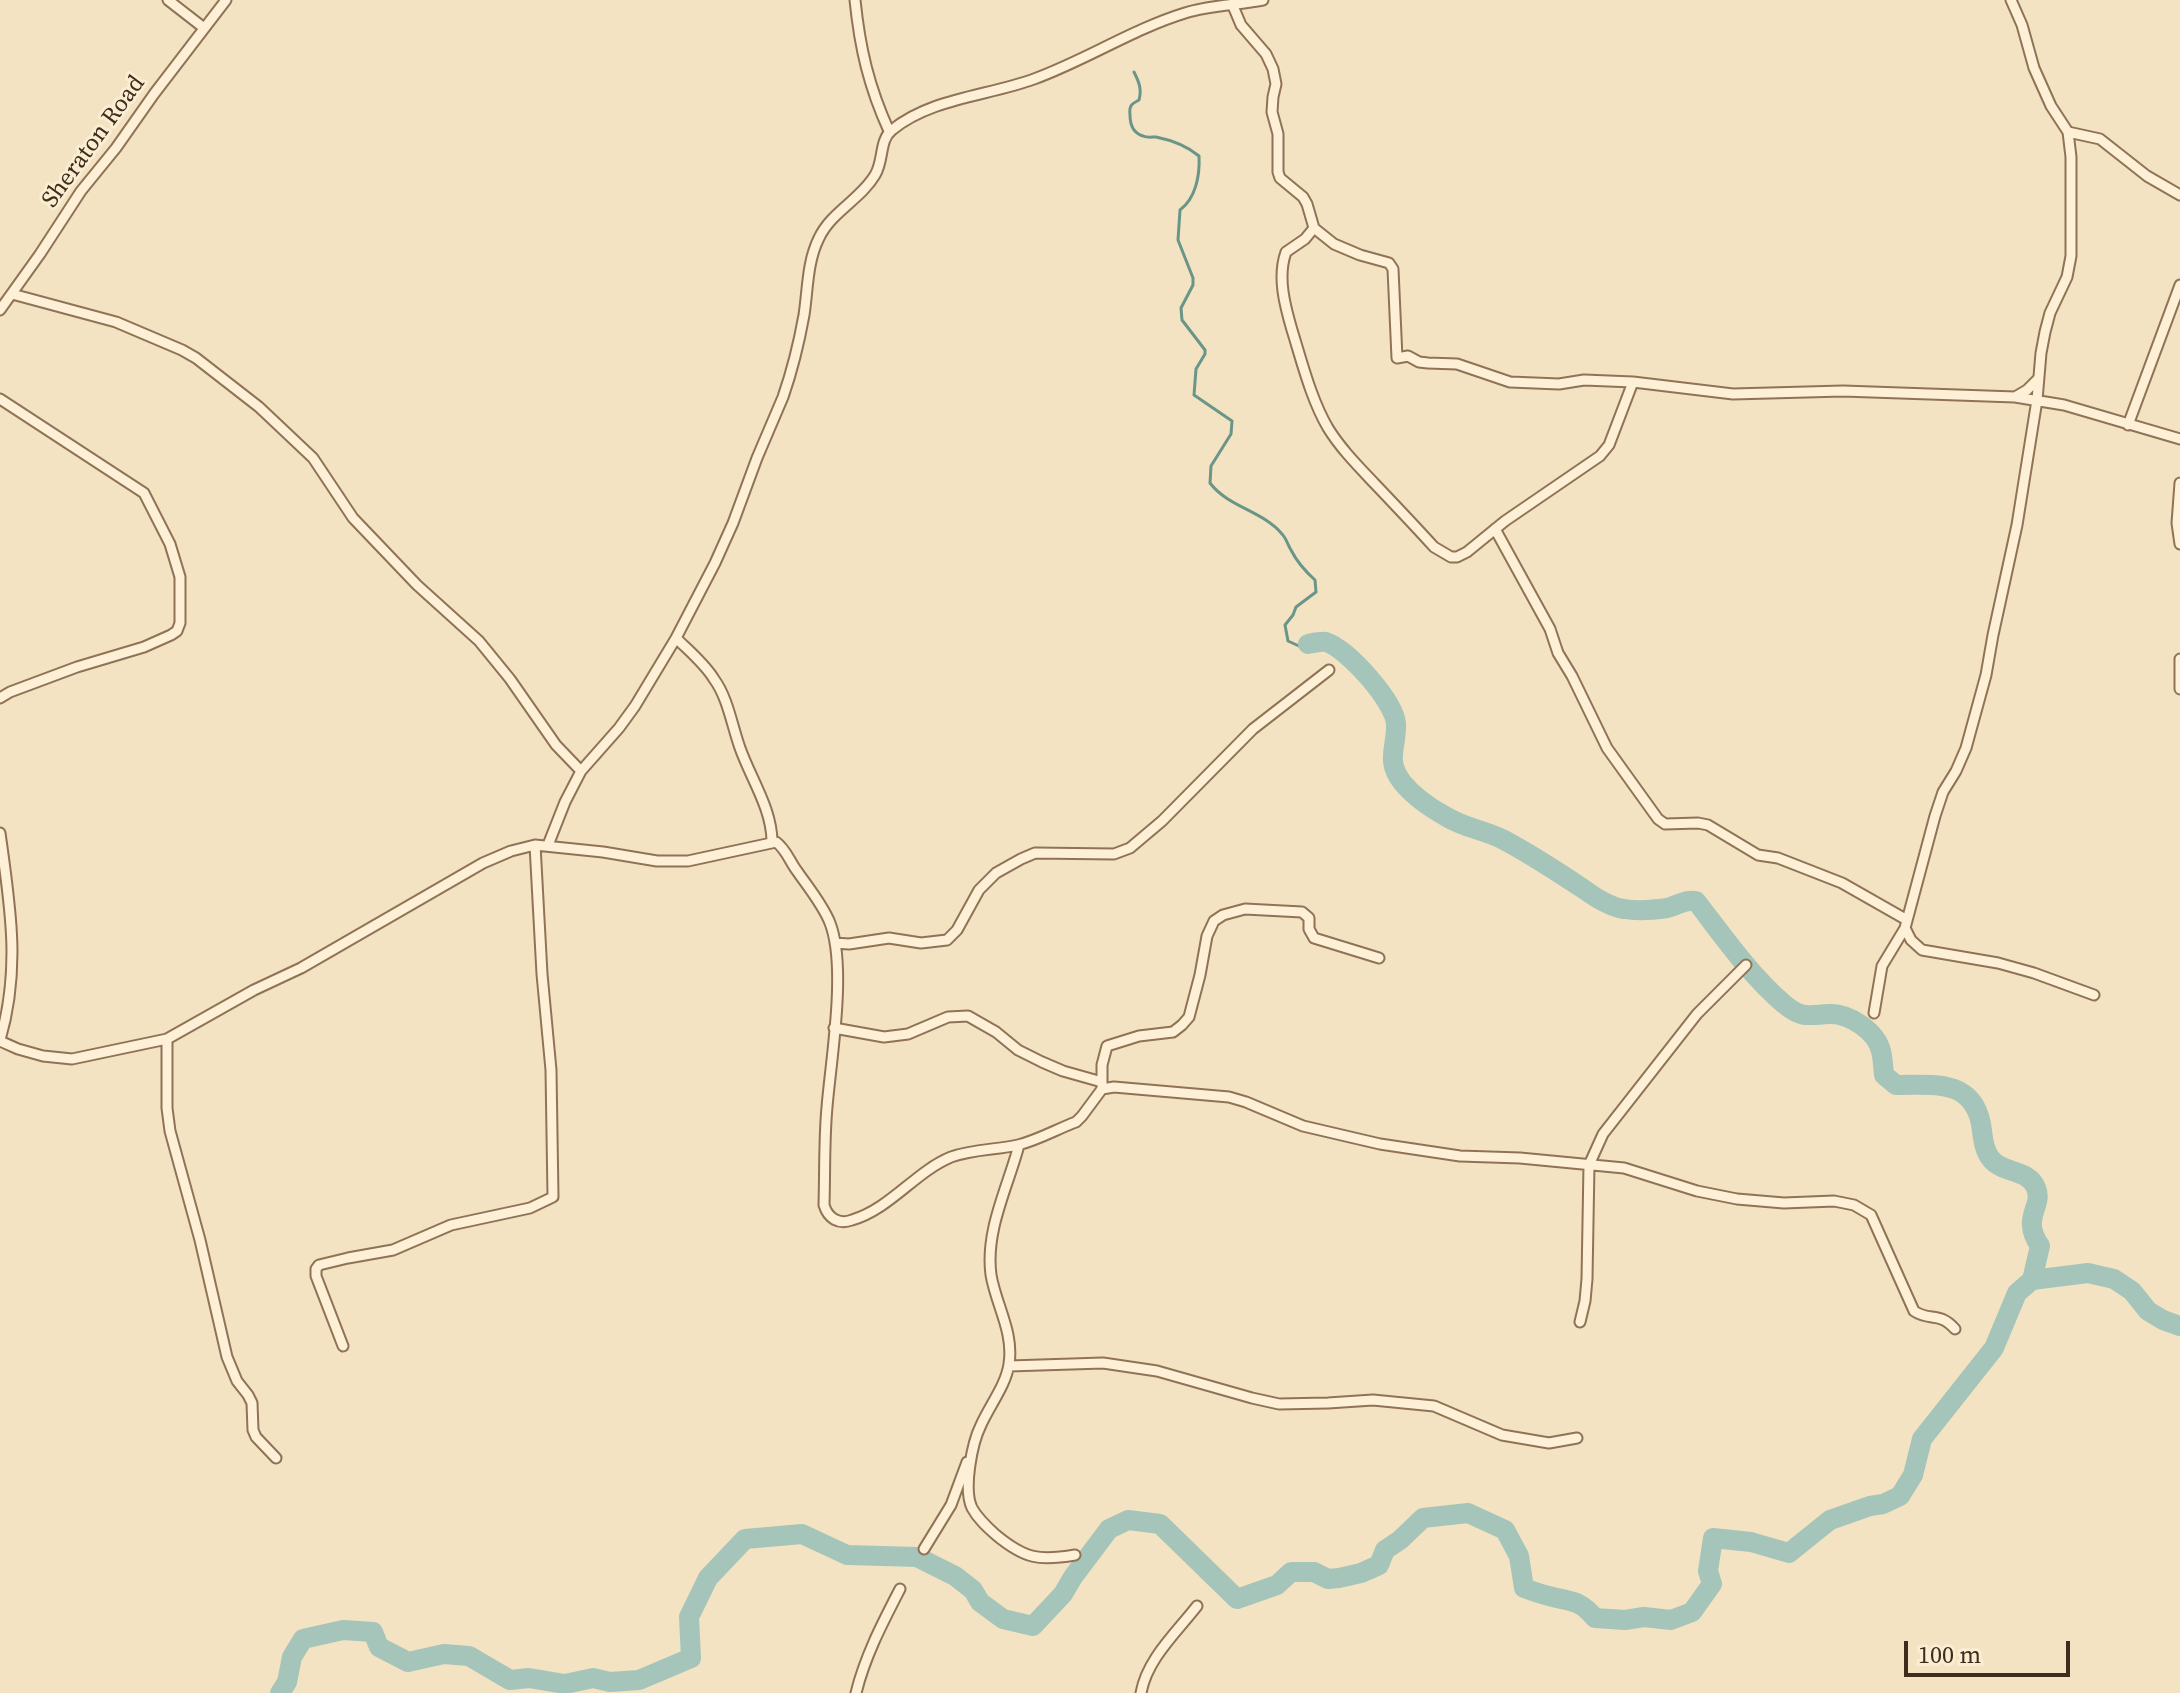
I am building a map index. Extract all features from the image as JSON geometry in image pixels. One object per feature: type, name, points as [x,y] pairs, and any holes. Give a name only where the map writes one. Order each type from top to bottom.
[{"type":"street","points":[[168,0],[204,28]]},
{"type":"street","name":"Sheraton Road","points":[[0,310],[81,191],[226,0]]},
{"type":"street","points":[[855,0],[865,66],[874,99],[889,131]]},
{"type":"street","points":[[548,845],[581,771],[635,706],[676,638],[721,549],[792,371],[817,242],[823,229],[875,175],[889,131],[930,109],[1032,80],[1188,12],[1263,0]]},
{"type":"street","points":[[1874,1013],[1882,966],[1906,924],[1935,816],[1943,792],[1966,748],[1986,675],[2017,525],[2037,400],[2041,353],[2050,313],[2067,277],[2071,256],[2073,239],[2068,132],[2051,106],[2034,68],[2022,25],[2011,0]]},
{"type":"street","points":[[1233,6],[1241,25],[1266,54],[1273,69],[1276,84],[1272,112],[1278,141],[1278,172],[1284,182],[1303,197],[1314,228],[1334,244],[1389,263],[1393,269],[1397,358],[1408,356],[1419,362],[1457,364],[1510,382],[1633,382],[1733,394],[1843,391],[2015,397],[2064,405],[2180,439]]},
{"type":"street","points":[[2068,132],[2100,139],[2147,176],[2180,195]]},
{"type":"street","points":[[1314,228],[1305,239],[1286,252],[1282,284],[1303,365],[1327,426],[1344,451],[1434,547],[1451,557],[1467,552],[1600,456],[1609,445],[1633,382]]},
{"type":"street","points":[[2128,425],[2180,285]]},
{"type":"street","points":[[12,294],[116,322],[182,350],[259,407],[313,458],[353,518],[417,585],[479,641],[556,745],[581,771]]},
{"type":"street","points":[[2015,397],[2038,379]]},
{"type":"street","points":[[0,399],[144,493],[170,544],[180,577],[181,599],[180,623],[171,635],[144,647],[67,670],[0,698]]},
{"type":"street","points":[[2180,483],[2177,523],[2180,544]]},
{"type":"street","points":[[1495,529],[1550,629],[1558,653],[1607,748],[1658,819],[1665,824],[1708,825],[1758,855],[1778,858],[1842,883],[1906,924],[1911,940],[1922,950],[1998,963],[2094,995]]},
{"type":"street","points":[[676,638],[716,680],[741,752],[769,817],[772,842]]},
{"type":"street","points":[[2180,659],[2180,689]]},
{"type":"street","points":[[835,943],[889,938],[921,943],[947,940],[957,930],[979,890],[996,873],[1021,859],[1035,853],[1114,854],[1130,848],[1162,821],[1253,729],[1329,670]]},
{"type":"street","points":[[0,833],[13,933],[9,1002],[0,1040],[43,1056],[72,1059],[167,1039],[254,990],[301,968],[483,863],[511,851],[548,845],[657,861],[688,861],[772,842],[780,844],[830,923],[835,943],[837,974],[824,1205],[827,1215],[835,1220],[850,1221],[873,1211],[936,1165],[952,1157],[1019,1145],[1076,1122],[1102,1086],[1102,1065],[1107,1046],[1139,1036],[1173,1032],[1189,1017],[1207,936],[1214,921],[1223,915],[1245,909],[1302,912],[1309,918],[1309,929],[1314,938],[1379,958]]},
{"type":"street","points":[[343,1346],[316,1276],[319,1265],[393,1250],[451,1225],[530,1208],[553,1197],[551,1070],[535,845]]},
{"type":"street","points":[[1580,1322],[1587,1279],[1589,1165],[1603,1134],[1697,1014],[1746,965]]},
{"type":"street","points":[[834,1028],[884,1037],[908,1034],[948,1017],[968,1016],[996,1032],[1018,1050],[1102,1086],[1229,1097],[1303,1126],[1380,1144],[1460,1156],[1624,1168],[1697,1191],[1737,1199],[1784,1203],[1834,1201],[1854,1205],[1871,1215],[1914,1311],[1924,1316],[1943,1318],[1955,1329]]},
{"type":"street","points":[[167,1039],[170,1131],[200,1240],[227,1357],[237,1381],[252,1403],[256,1437],[276,1458]]},
{"type":"street","points":[[924,1549],[951,1505],[979,1428],[1009,1366],[1010,1344],[991,1274],[990,1250],[997,1214],[1019,1145]]},
{"type":"street","points":[[1009,1366],[1103,1363],[1157,1371],[1279,1404],[1373,1400],[1434,1406],[1502,1435],[1549,1443],[1577,1438]]},
{"type":"street","points":[[973,1447],[970,1505],[983,1524],[1011,1546],[1033,1557],[1049,1560],[1075,1555]]},
{"type":"street","points":[[856,1693],[866,1661],[900,1589]]},
{"type":"street","points":[[1141,1693],[1145,1675],[1155,1657],[1197,1606]]},
{"type":"waterway","points":[[1134,72],[1140,92],[1139,100],[1130,109],[1134,131],[1145,137],[1179,144],[1199,156],[1196,186],[1180,210],[1178,240],[1193,278],[1193,285],[1181,308],[1182,320],[1205,350],[1196,369],[1194,395],[1232,421],[1231,434],[1211,466],[1210,483],[1226,498],[1274,526],[1315,580],[1316,592],[1296,607],[1285,625],[1288,641],[1299,646],[1308,644]]},
{"type":"waterway","points":[[1308,644],[1324,642],[1335,646],[1379,690],[1394,714],[1396,724],[1394,767],[1402,782],[1427,805],[1458,823],[1513,845],[1614,906],[1651,910],[1696,901],[1748,968],[1790,1009],[1805,1015],[1837,1014],[1868,1030],[1882,1054],[1884,1075],[1896,1085],[1949,1087],[1969,1098],[1976,1109],[1988,1155],[1996,1164],[2028,1178],[2036,1188],[2038,1195],[2032,1227],[2040,1246],[2032,1280]]},
{"type":"waterway","points":[[280,1693],[287,1682],[292,1657],[303,1639],[343,1630],[373,1632],[379,1647],[408,1662],[444,1654],[469,1656],[510,1680],[529,1678],[565,1684],[593,1678],[610,1682],[639,1680],[691,1658],[689,1617],[708,1578],[745,1539],[802,1534],[847,1555],[917,1557],[955,1576],[973,1590],[980,1602],[1003,1619],[1033,1626],[1063,1594],[1109,1529],[1128,1520],[1160,1524],[1237,1599],[1277,1585],[1291,1572],[1314,1572],[1328,1579],[1361,1573],[1379,1565],[1385,1550],[1423,1518],[1468,1513],[1505,1530],[1519,1556],[1524,1588],[1574,1602],[1595,1618],[1671,1620],[1692,1612],[1712,1584],[1708,1571],[1713,1538],[1751,1542],[1789,1553],[1830,1520],[1900,1496],[1913,1475],[1922,1439],[1994,1348],[2017,1293],[2032,1280],[2088,1273],[2114,1279],[2132,1291],[2148,1311],[2180,1326]]}]
